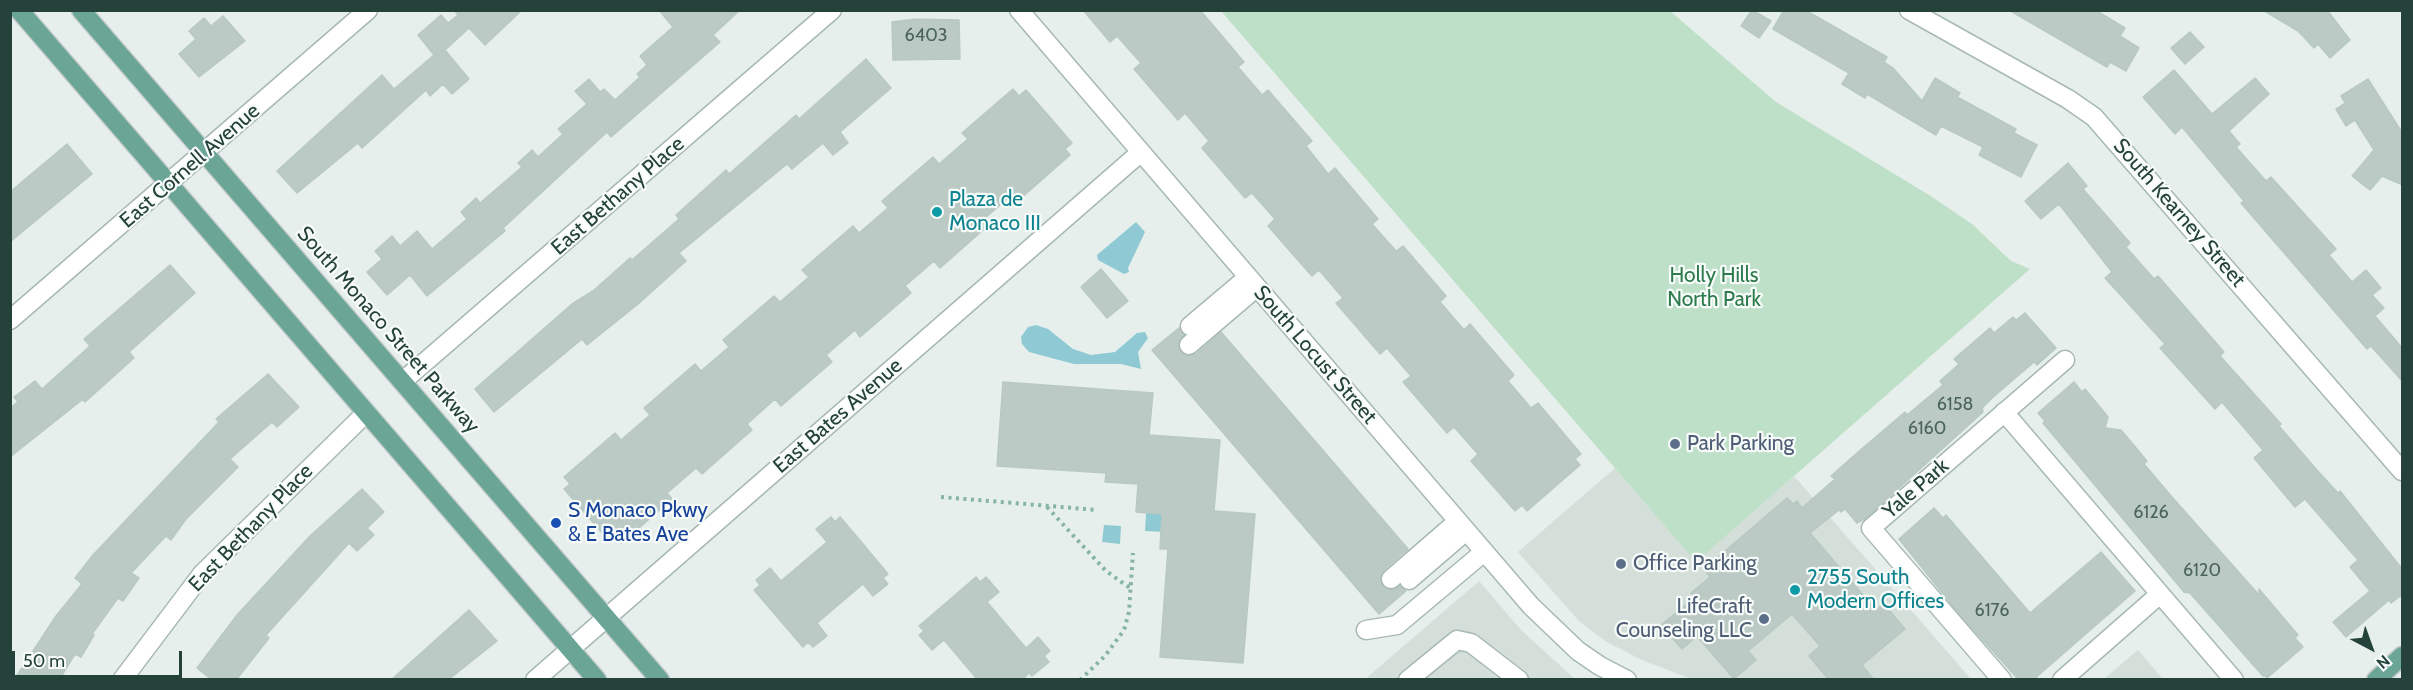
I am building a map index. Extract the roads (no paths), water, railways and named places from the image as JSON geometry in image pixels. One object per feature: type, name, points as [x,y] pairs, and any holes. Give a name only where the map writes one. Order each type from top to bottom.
[{"type":"main road","points":[[19,10],[597,680]]},
{"type":"main road","name":"South Monaco Street Parkway","points":[[81,10],[660,680]]},
{"type":"main road","points":[[2376,680],[2402,659]]},
{"type":"street","name":"East Cornell Avenue","points":[[10,320],[368,10]]},
{"type":"street","name":"East Bethany Place","points":[[403,381],[832,10]]},
{"type":"street","name":"South Locust Street","points":[[1019,10],[1484,552],[1568,643],[1594,663],[1627,680]]},
{"type":"street","name":"South Kearney Street","points":[[1910,10],[2068,99],[2094,117],[2403,471]]},
{"type":"street","name":"East Bates Avenue","points":[[535,680],[1141,152]]},
{"type":"street","points":[[1190,336],[1252,282]]},
{"type":"street","name":"Yale Park","points":[[2002,680],[1871,528],[2065,360]]},
{"type":"street","points":[[2004,412],[2234,680]]},
{"type":"street","name":"East Bethany Place","points":[[122,680],[202,574],[366,413]]},
{"type":"street","points":[[1400,580],[1462,526]]},
{"type":"street","points":[[1366,630],[1386,628],[1400,623],[1484,552]]},
{"type":"street","points":[[2062,680],[2160,594]]},
{"type":"street","points":[[1408,680],[1457,640],[1471,643],[1519,680]]},
{"type":"water","points":[[1136,222],[1145,232],[1128,268],[1129,272],[1124,274],[1098,260],[1097,255]]},
{"type":"water","points":[[1036,325],[1048,329],[1073,349],[1091,355],[1115,352],[1137,333],[1145,332],[1148,338],[1138,352],[1141,369],[1121,364],[1074,364],[1029,352],[1022,344],[1021,337],[1028,327]]},
{"type":"water","points":[[1148,479],[1169,480],[1165,532],[1145,531]]},
{"type":"water","points":[[1104,525],[1121,526],[1120,544],[1102,542]]},
{"type":"place","name":"Plaza de Monaco III","points":[[937,212]]},
{"type":"place","name":"Park Parking","points":[[1675,444]]},
{"type":"place","name":"S Monaco Pkwy & E Bates Ave","points":[[556,523]]},
{"type":"place","name":"Office Parking","points":[[1621,564]]},
{"type":"place","name":"2755 South Modern Offices","points":[[1795,590]]},
{"type":"place","name":"LifeCraft Counseling LLC","points":[[1764,619]]},
{"type":"park label","name":"Holly Hills North Park","points":[[1714,288]]}]
